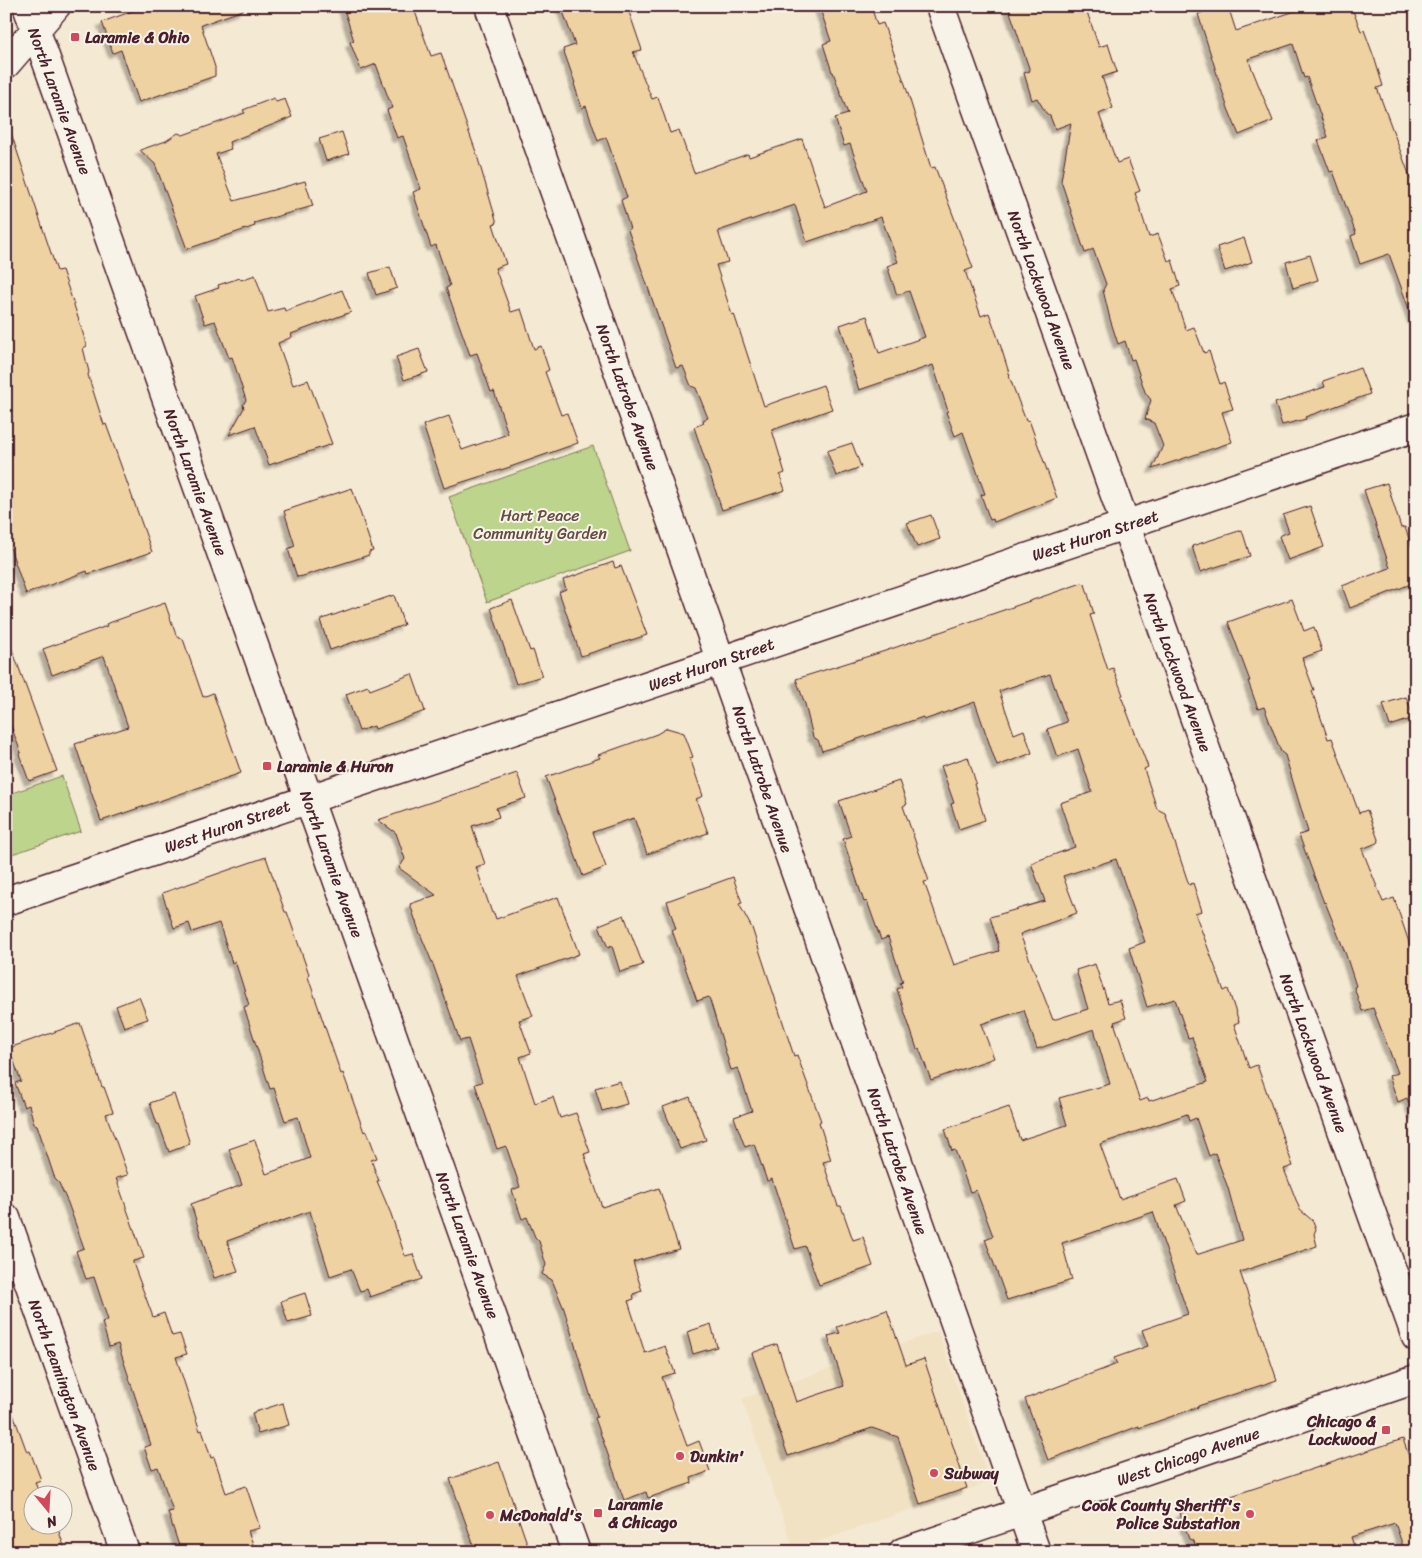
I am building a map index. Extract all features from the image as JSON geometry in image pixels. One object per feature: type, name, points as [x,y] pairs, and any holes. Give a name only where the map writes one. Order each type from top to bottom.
[{"type":"street","points":[[6,64],[31,18],[56,6]]},
{"type":"street","name":"North Latrobe Avenue","points":[[489,6],[1036,1552]]},
{"type":"street","name":"North Lockwood Avenue","points":[[940,6],[1416,1337]]},
{"type":"street","name":"North Laramie Avenue","points":[[31,18],[576,1552]]},
{"type":"street","name":"West Huron Street","points":[[6,901],[1416,427]]},
{"type":"street","name":"North Leamington Avenue","points":[[6,1218],[124,1552]]},
{"type":"street","name":"West Chicago Avenue","points":[[903,1552],[1416,1379]]},
{"type":"shaded area","points":[[938,1331],[990,1482],[794,1550],[742,1399]]},
{"type":"green space","name":"Hart Peace Community Garden","points":[[593,446],[630,551],[487,602],[449,497]]},
{"type":"green space","points":[[62,776],[81,831],[6,856],[6,795]]},
{"type":"building","points":[[147,6],[243,6],[243,10],[201,25],[215,67],[215,76],[139,102],[121,50],[113,53],[102,22]]},
{"type":"building","points":[[343,6],[413,6],[431,56],[441,53],[476,152],[497,223],[493,224],[506,264],[495,268],[511,312],[521,309],[534,349],[541,346],[549,370],[545,372],[561,415],[567,413],[578,443],[444,488],[423,425],[449,416],[462,450],[508,434],[494,391],[491,392],[477,353],[470,355],[446,288],[450,286],[436,245],[431,247],[413,192],[421,189],[403,136],[397,138],[387,110],[392,108],[376,64],[361,70],[350,42],[354,41]]},
{"type":"building","points":[[561,6],[627,6],[642,50],[633,52],[652,99],[658,97],[670,133],[679,130],[694,173],[748,154],[749,157],[802,139],[825,207],[867,191],[850,144],[844,146],[835,118],[848,114],[823,44],[831,41],[819,6],[871,6],[877,25],[883,23],[905,84],[931,168],[935,167],[973,268],[965,271],[981,316],[989,313],[1009,376],[1026,421],[1029,420],[1057,498],[994,522],[993,519],[990,520],[981,495],[985,494],[963,432],[955,436],[933,365],[859,390],[840,325],[867,316],[879,353],[925,337],[909,291],[897,295],[887,266],[898,262],[881,217],[807,242],[795,205],[718,231],[728,262],[716,265],[764,406],[823,385],[832,409],[772,430],[785,473],[780,475],[785,490],[722,510],[694,427],[704,423],[703,420],[708,418],[696,388],[691,386],[683,366],[676,368],[628,230],[630,229],[621,200],[627,197],[606,137],[598,141],[586,106],[582,108],[563,49],[575,45]]},
{"type":"building","points":[[1008,6],[1085,6],[1099,47],[1108,44],[1117,72],[1102,77],[1113,108],[1099,114],[1117,163],[1128,159],[1140,191],[1135,193],[1149,237],[1158,234],[1168,261],[1172,260],[1180,286],[1172,289],[1186,330],[1194,327],[1204,353],[1209,351],[1220,384],[1224,382],[1233,409],[1222,412],[1232,442],[1152,469],[1163,446],[1154,423],[1145,419],[1151,400],[1145,392],[1134,359],[1131,360],[1125,341],[1118,344],[1103,290],[1106,284],[1093,249],[1085,253],[1061,181],[1071,123],[1055,129],[1050,116],[1037,98],[1032,100],[1024,73],[1030,71]]},
{"type":"building","points":[[1219,6],[1228,6],[1236,31],[1310,6],[1351,6],[1361,31],[1364,30],[1375,60],[1383,86],[1377,88],[1416,193],[1416,319],[1413,320],[1389,254],[1360,264],[1351,236],[1356,234],[1333,171],[1330,172],[1318,140],[1328,137],[1307,77],[1304,78],[1293,44],[1248,59],[1273,121],[1239,135],[1227,106],[1198,14]]},
{"type":"building","points":[[274,98],[276,102],[285,99],[292,117],[229,142],[231,149],[216,154],[234,201],[305,181],[313,206],[254,223],[255,226],[187,249],[155,164],[140,150],[166,141],[178,133],[183,135],[245,113],[243,110]]},
{"type":"building","points":[[342,132],[349,154],[326,161],[319,139]]},
{"type":"building","points":[[6,133],[11,133],[57,271],[62,270],[87,346],[83,348],[89,372],[88,375],[104,425],[106,424],[152,552],[88,574],[87,571],[26,594],[6,536]]},
{"type":"building","points":[[1244,238],[1252,262],[1225,271],[1217,247]]},
{"type":"building","points":[[1310,255],[1318,280],[1293,288],[1286,262]]},
{"type":"building","points":[[390,267],[397,288],[376,295],[369,273]]},
{"type":"building","points":[[255,275],[268,312],[284,308],[285,311],[342,290],[351,312],[291,334],[292,337],[278,343],[293,385],[308,380],[332,444],[269,465],[255,426],[229,435],[244,408],[243,405],[246,400],[232,357],[229,358],[215,321],[205,324],[195,296],[219,288],[218,285]]},
{"type":"building","points":[[419,349],[428,372],[404,380],[396,357]]},
{"type":"building","points":[[1360,368],[1370,394],[1305,417],[1306,419],[1282,425],[1275,403],[1325,387],[1323,381]]},
{"type":"building","points":[[852,443],[861,467],[836,476],[827,451]]},
{"type":"building","points":[[1387,483],[1401,528],[1405,527],[1416,559],[1416,582],[1350,608],[1342,586],[1390,568],[1364,490]]},
{"type":"building","points":[[352,488],[373,551],[369,552],[369,555],[297,577],[288,549],[295,546],[284,511]]},
{"type":"building","points":[[1310,506],[1324,547],[1288,560],[1279,536],[1289,532],[1283,515]]},
{"type":"building","points":[[931,515],[940,539],[917,547],[907,523]]},
{"type":"building","points":[[1242,530],[1250,556],[1200,572],[1192,546]]},
{"type":"building","points":[[613,562],[615,568],[621,566],[647,635],[581,656],[559,592],[566,589],[563,580]]},
{"type":"building","points":[[1082,583],[1085,584],[1094,614],[1090,615],[1108,670],[1113,668],[1123,695],[1121,696],[1148,767],[1144,769],[1157,809],[1165,813],[1189,885],[1193,883],[1202,911],[1195,913],[1224,991],[1228,989],[1239,1022],[1234,1024],[1249,1068],[1257,1065],[1293,1166],[1284,1169],[1300,1210],[1313,1221],[1316,1229],[1314,1234],[1317,1246],[1240,1272],[1277,1380],[1139,1428],[1139,1426],[1048,1460],[1025,1399],[1117,1364],[1114,1358],[1148,1346],[1142,1330],[1188,1314],[1153,1212],[1062,1243],[1072,1280],[1007,1300],[985,1239],[993,1236],[976,1190],[970,1192],[955,1150],[952,1151],[945,1129],[1009,1107],[1020,1140],[1067,1125],[1059,1098],[1110,1084],[1094,1029],[1037,1049],[1024,1010],[981,1024],[994,1058],[931,1080],[919,1048],[917,1049],[897,989],[902,987],[900,983],[903,982],[888,937],[881,940],[867,901],[864,902],[843,839],[851,836],[839,801],[899,781],[907,804],[903,806],[929,881],[924,882],[954,965],[999,951],[990,917],[1045,901],[1031,863],[1075,847],[1060,803],[1092,792],[1078,749],[1057,757],[1047,729],[1067,722],[1050,674],[999,691],[1014,734],[1024,730],[1032,753],[997,766],[975,702],[924,720],[923,717],[822,751],[818,740],[813,737],[805,704],[796,679],[885,651]],"holes":[[[1116,859],[1145,942],[1129,948],[1147,1007],[1175,999],[1188,1038],[1192,1037],[1208,1082],[1149,1101],[1148,1098],[1140,1101],[1114,1022],[1126,1018],[1120,1000],[1108,1003],[1095,964],[1076,970],[1088,1009],[1053,1020],[1020,934],[1077,913],[1063,876]],[[1187,1114],[1189,1121],[1196,1118],[1209,1156],[1215,1153],[1228,1188],[1242,1240],[1196,1255],[1176,1205],[1186,1201],[1178,1179],[1120,1199],[1100,1144]]]},
{"type":"building","points":[[394,595],[404,625],[330,650],[320,620]]},
{"type":"building","points":[[1292,599],[1304,631],[1314,627],[1322,651],[1302,658],[1314,690],[1312,691],[1328,739],[1332,738],[1359,813],[1367,810],[1379,842],[1362,849],[1383,902],[1394,898],[1416,963],[1416,1115],[1414,1115],[1407,1098],[1398,1102],[1389,1076],[1398,1073],[1373,1008],[1362,1011],[1346,955],[1324,903],[1299,835],[1308,832],[1285,755],[1281,752],[1264,707],[1258,709],[1248,681],[1250,681],[1228,622]]},
{"type":"building","points":[[512,600],[530,651],[533,650],[542,676],[516,684],[491,608]]},
{"type":"building","points":[[165,603],[176,635],[183,639],[203,697],[213,693],[241,773],[101,821],[75,744],[128,727],[104,656],[52,675],[43,649]]},
{"type":"building","points":[[6,641],[9,641],[57,771],[29,781],[6,712]]},
{"type":"building","points":[[412,674],[425,711],[375,729],[374,726],[359,731],[346,694],[368,686],[370,690]]},
{"type":"building","points":[[1406,697],[1414,718],[1390,726],[1383,704]]},
{"type":"building","points":[[667,728],[684,733],[693,757],[690,758],[703,796],[696,799],[708,833],[647,854],[634,818],[593,832],[606,867],[583,876],[546,777],[600,758],[598,755],[657,734]]},
{"type":"building","points":[[968,757],[985,820],[959,829],[951,804],[954,803],[941,766]]},
{"type":"building","points":[[517,773],[526,798],[496,808],[499,817],[472,826],[485,864],[476,867],[492,913],[494,913],[496,919],[558,897],[579,954],[518,976],[533,1016],[519,1020],[531,1053],[520,1057],[535,1103],[553,1097],[560,1118],[576,1113],[590,1152],[584,1154],[602,1207],[659,1188],[679,1249],[633,1262],[642,1291],[633,1294],[634,1299],[628,1301],[645,1353],[665,1346],[675,1373],[662,1377],[687,1446],[699,1441],[710,1471],[691,1478],[692,1483],[648,1498],[646,1492],[624,1500],[595,1418],[597,1417],[564,1309],[552,1280],[542,1274],[546,1265],[539,1241],[535,1237],[527,1217],[522,1219],[512,1190],[520,1187],[506,1146],[497,1149],[475,1084],[482,1082],[468,1039],[460,1041],[419,931],[410,904],[436,895],[399,868],[405,859],[396,833],[378,820]]},
{"type":"building","points":[[266,857],[309,974],[308,977],[341,1074],[343,1073],[364,1132],[367,1131],[377,1158],[371,1160],[379,1181],[377,1181],[391,1214],[405,1256],[413,1254],[422,1279],[370,1297],[367,1289],[360,1291],[351,1269],[330,1276],[310,1211],[227,1241],[238,1271],[214,1278],[191,1204],[242,1185],[229,1149],[255,1140],[266,1174],[310,1158],[298,1117],[285,1121],[274,1088],[270,1089],[244,1007],[249,1005],[235,961],[232,963],[219,923],[192,932],[189,923],[174,928],[162,893]]},
{"type":"building","points":[[733,877],[742,903],[739,904],[752,928],[794,1056],[797,1055],[821,1121],[819,1122],[831,1160],[823,1162],[838,1206],[841,1206],[853,1240],[863,1237],[873,1266],[819,1285],[805,1246],[795,1249],[772,1179],[767,1181],[754,1144],[745,1147],[734,1117],[752,1111],[738,1068],[731,1070],[709,997],[697,1001],[672,930],[676,929],[667,901]]},
{"type":"building","points":[[624,915],[643,965],[620,972],[612,946],[608,948],[599,925]]},
{"type":"building","points":[[139,997],[148,1019],[124,1027],[116,1006]]},
{"type":"building","points":[[80,1023],[102,1087],[104,1087],[113,1112],[106,1114],[128,1175],[116,1178],[144,1258],[133,1261],[133,1263],[153,1317],[164,1313],[172,1336],[180,1334],[187,1354],[176,1357],[200,1431],[202,1430],[211,1458],[214,1457],[226,1493],[246,1486],[260,1528],[248,1531],[256,1552],[181,1552],[168,1512],[173,1511],[158,1467],[152,1469],[144,1447],[151,1445],[118,1344],[109,1347],[102,1322],[108,1320],[94,1277],[86,1279],[76,1251],[84,1248],[68,1203],[59,1183],[55,1179],[37,1125],[34,1124],[29,1105],[24,1107],[15,1083],[21,1081],[9,1048]]},
{"type":"building","points":[[620,1081],[627,1104],[602,1111],[595,1088]]},
{"type":"building","points":[[174,1094],[190,1144],[169,1152],[150,1103]]},
{"type":"building","points":[[690,1097],[706,1140],[680,1149],[663,1107]]},
{"type":"building","points":[[305,1293],[312,1316],[288,1323],[281,1301]]},
{"type":"building","points":[[887,1310],[906,1365],[924,1359],[967,1488],[920,1504],[898,1437],[872,1428],[788,1456],[752,1353],[777,1344],[796,1402],[844,1386],[828,1336],[840,1333],[837,1327]]},
{"type":"building","points":[[711,1324],[717,1347],[693,1354],[687,1332]]},
{"type":"building","points":[[6,1403],[9,1403],[27,1452],[30,1451],[41,1480],[35,1482],[36,1486],[22,1486],[22,1536],[60,1536],[66,1552],[12,1552],[6,1538]]},
{"type":"building","points":[[283,1403],[289,1425],[258,1434],[252,1413]]},
{"type":"building","points":[[1403,1439],[1416,1477],[1416,1552],[1405,1552],[1395,1523],[1351,1537],[1356,1552],[1197,1552],[1194,1541],[1189,1539],[1180,1513]]},
{"type":"building","name":"McDonald's","points":[[499,1462],[530,1552],[476,1552],[450,1479]]},
{"type":"place","name":"Laramie & Ohio","points":[[75,37]]},
{"type":"place","name":"Laramie & Huron","points":[[267,766]]},
{"type":"place","name":"Chicago & Lockwood","points":[[1386,1430]]},
{"type":"place","name":"Dunkin'","points":[[680,1456]]},
{"type":"place","name":"Subway","points":[[934,1473]]},
{"type":"place","name":"Laramie & Chicago","points":[[598,1513]]},
{"type":"place","name":"Cook County Sheriff's Police Substation","points":[[1250,1514]]},
{"type":"place","name":"McDonald's","points":[[490,1515]]}]
